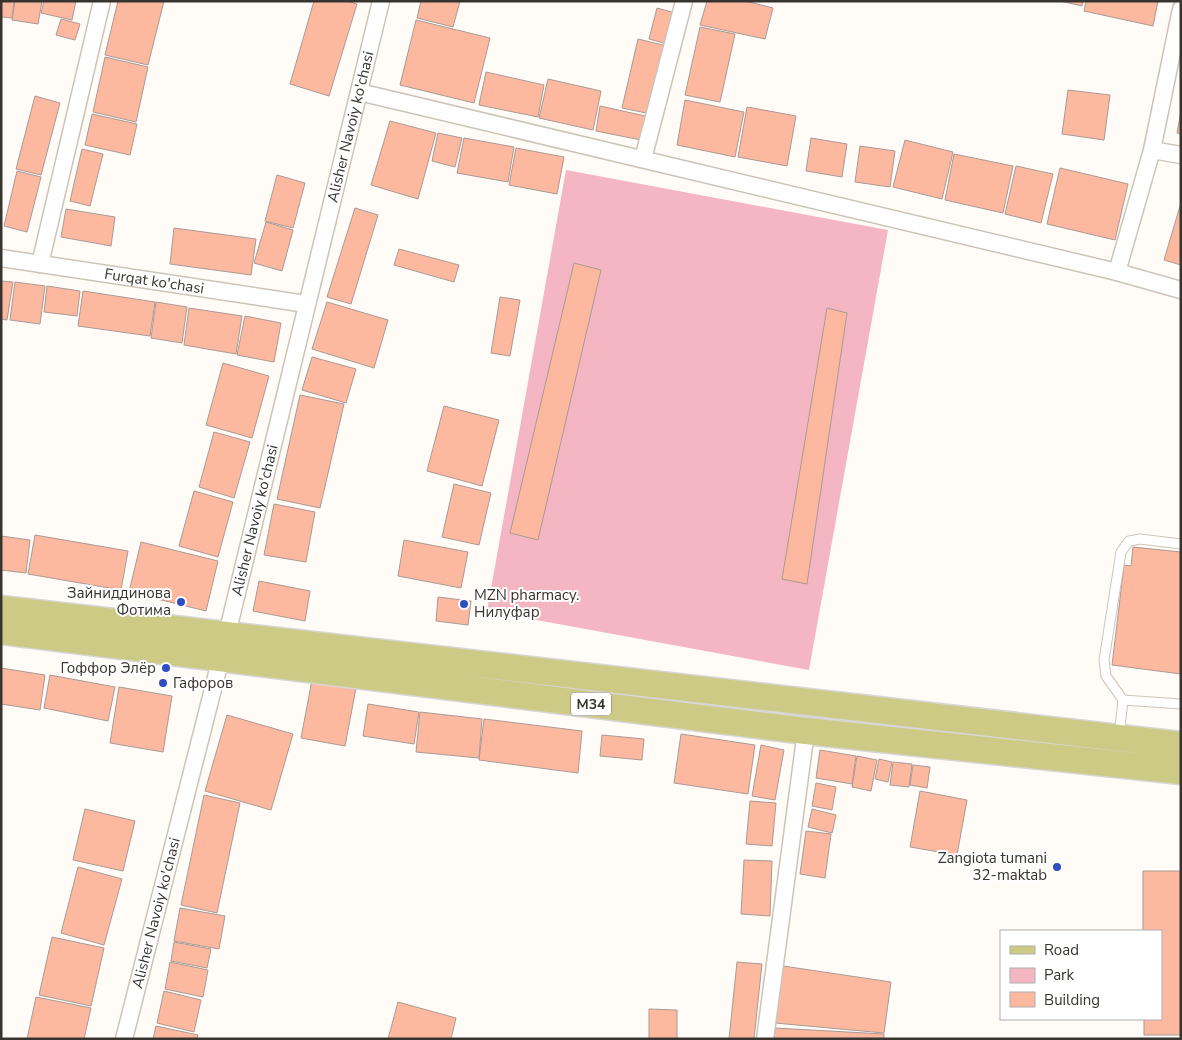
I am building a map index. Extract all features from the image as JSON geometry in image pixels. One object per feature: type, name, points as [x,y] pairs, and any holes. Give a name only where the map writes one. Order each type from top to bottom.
[{"type":"main road","name":"M34","points":[[1,609],[224,646],[806,730],[1181,771]]},
{"type":"main road","name":"M34","points":[[1,631],[224,646],[1181,746]]},
{"type":"street","points":[[40,264],[102,1]]},
{"type":"street","name":"Alisher Navoiy ko'chasi","points":[[124,1039],[224,646],[381,1]]},
{"type":"street","points":[[643,159],[684,1]]},
{"type":"street","points":[[1117,272],[1152,150],[1181,9]]},
{"type":"street","points":[[358,92],[1117,272],[1181,290]]},
{"type":"street","points":[[1152,150],[1181,156]]},
{"type":"street","name":"Furqat ko'chasi","points":[[1,258],[306,304]]},
{"type":"street","points":[[765,1039],[806,730]]},
{"type":"lane","points":[[1119,740],[1123,700],[1106,676],[1104,660],[1121,552],[1129,542],[1140,539],[1181,544]]},
{"type":"lane","points":[[1123,700],[1181,704]]},
{"type":"green space","points":[[566,170],[888,230],[809,670],[487,611]]},
{"type":"building","points":[[1,1],[14,1],[12,18],[1,17]]},
{"type":"building","points":[[15,1],[42,1],[38,24],[12,20]]},
{"type":"building","points":[[44,1],[76,1],[72,20],[41,13]]},
{"type":"building","points":[[118,1],[164,1],[148,65],[105,55]]},
{"type":"building","points":[[314,1],[347,1],[357,4],[329,96],[290,84]]},
{"type":"building","points":[[421,1],[460,1],[453,27],[417,18]]},
{"type":"building","points":[[707,1],[745,1],[773,8],[765,39],[700,25]]},
{"type":"building","points":[[1060,1],[1083,1],[1082,6]]},
{"type":"building","points":[[1086,1],[1158,1],[1153,26],[1084,11]]},
{"type":"building","points":[[657,8],[675,13],[667,44],[649,39]]},
{"type":"building","points":[[61,19],[80,24],[75,40],[56,35]]},
{"type":"building","points":[[416,20],[490,38],[474,103],[400,85]]},
{"type":"building","points":[[700,27],[735,34],[720,102],[685,95]]},
{"type":"building","points":[[638,39],[667,46],[651,114],[622,108]]},
{"type":"building","points":[[105,57],[148,67],[136,122],[93,112]]},
{"type":"building","points":[[486,72],[544,85],[538,117],[479,105]]},
{"type":"building","points":[[548,79],[601,91],[593,130],[539,118]]},
{"type":"building","points":[[1068,90],[1110,95],[1104,140],[1062,134]]},
{"type":"building","points":[[35,96],[60,103],[41,175],[16,169]]},
{"type":"building","points":[[685,100],[744,112],[735,157],[677,145]]},
{"type":"building","points":[[600,106],[650,117],[646,141],[596,131]]},
{"type":"building","points":[[747,107],[796,116],[787,166],[738,157]]},
{"type":"building","points":[[1181,111],[1181,134],[1177,133]]},
{"type":"building","points":[[92,114],[137,124],[130,155],[85,145]]},
{"type":"building","points":[[390,121],[436,133],[418,199],[371,185]]},
{"type":"building","points":[[438,133],[462,138],[455,167],[432,161]]},
{"type":"building","points":[[464,138],[514,147],[508,182],[457,173]]},
{"type":"building","points":[[811,138],[847,144],[842,177],[806,171]]},
{"type":"building","points":[[905,140],[953,152],[942,199],[893,187]]},
{"type":"building","points":[[860,146],[895,151],[890,187],[855,182]]},
{"type":"building","points":[[516,148],[564,157],[557,194],[509,185]]},
{"type":"building","points":[[82,149],[103,154],[90,206],[70,201]]},
{"type":"building","points":[[954,154],[1013,166],[1003,213],[945,200]]},
{"type":"building","points":[[1016,166],[1053,174],[1041,223],[1005,214]]},
{"type":"building","points":[[1060,168],[1128,184],[1115,240],[1047,224]]},
{"type":"building","points":[[17,171],[41,177],[27,232],[4,226]]},
{"type":"building","points":[[277,175],[305,183],[293,228],[265,221]]},
{"type":"building","points":[[1181,206],[1181,265],[1164,260]]},
{"type":"building","points":[[355,208],[378,215],[351,304],[327,297]]},
{"type":"building","points":[[66,209],[115,217],[111,246],[61,237]]},
{"type":"building","points":[[266,222],[293,230],[282,271],[254,263]]},
{"type":"building","points":[[174,228],[256,239],[251,275],[170,264]]},
{"type":"building","points":[[399,249],[459,265],[454,282],[394,265]]},
{"type":"building","points":[[574,263],[601,270],[538,540],[510,533]]},
{"type":"building","points":[[1,281],[13,282],[7,320],[1,319]]},
{"type":"building","points":[[15,282],[45,286],[40,324],[10,320]]},
{"type":"building","points":[[47,286],[80,291],[77,316],[44,312]]},
{"type":"building","points":[[83,291],[155,302],[150,336],[78,326]]},
{"type":"building","points":[[500,297],[520,300],[510,356],[491,353]]},
{"type":"building","points":[[156,302],[187,307],[182,343],[151,338]]},
{"type":"building","points":[[327,302],[388,320],[374,368],[312,349]]},
{"type":"building","points":[[189,308],[242,316],[236,354],[184,345]]},
{"type":"building","points":[[827,308],[847,313],[807,584],[782,579]]},
{"type":"building","points":[[245,316],[281,323],[274,362],[237,355]]},
{"type":"building","points":[[312,357],[356,369],[346,403],[302,390]]},
{"type":"building","points":[[223,363],[269,376],[252,438],[206,425]]},
{"type":"building","points":[[300,395],[344,404],[320,508],[277,499]]},
{"type":"building","points":[[444,406],[499,420],[482,486],[427,471]]},
{"type":"building","points":[[214,432],[250,442],[234,498],[199,487]]},
{"type":"building","points":[[454,484],[491,493],[479,545],[442,537]]},
{"type":"building","points":[[194,491],[233,502],[218,557],[179,546]]},
{"type":"building","points":[[274,504],[315,512],[306,562],[264,555]]},
{"type":"building","points":[[35,535],[128,551],[121,590],[28,574]]},
{"type":"building","points":[[1,536],[30,540],[26,573],[1,570]]},
{"type":"building","points":[[404,540],[468,552],[461,588],[398,576]]},
{"type":"building","points":[[141,542],[218,561],[206,611],[129,592]]},
{"type":"building","points":[[1133,547],[1181,552],[1181,674],[1112,665],[1124,565],[1131,566]]},
{"type":"building","points":[[259,581],[310,591],[305,621],[253,611]]},
{"type":"building","points":[[438,597],[471,601],[468,625],[436,621]]},
{"type":"building","points":[[1,668],[45,675],[40,710],[1,704]]},
{"type":"building","points":[[50,675],[115,687],[108,721],[44,708]]},
{"type":"building","points":[[312,680],[356,688],[345,746],[301,738]]},
{"type":"building","points":[[119,687],[172,696],[163,752],[110,743]]},
{"type":"building","points":[[368,704],[419,712],[414,744],[363,736]]},
{"type":"building","points":[[420,712],[482,719],[479,758],[416,752]]},
{"type":"building","points":[[227,715],[293,734],[271,810],[205,791]]},
{"type":"building","points":[[484,719],[582,731],[578,773],[479,760]]},
{"type":"building","points":[[681,734],[755,745],[748,794],[674,783]]},
{"type":"building","points":[[602,735],[644,739],[642,760],[600,756]]},
{"type":"building","points":[[761,745],[784,750],[775,800],[752,796]]},
{"type":"building","points":[[820,750],[856,756],[852,784],[816,778]]},
{"type":"building","points":[[857,756],[877,760],[871,791],[852,787]]},
{"type":"building","points":[[879,759],[892,762],[888,782],[875,779]]},
{"type":"building","points":[[893,762],[912,764],[909,787],[890,785]]},
{"type":"building","points":[[913,765],[930,767],[927,788],[910,785]]},
{"type":"building","points":[[816,783],[836,787],[832,810],[812,806]]},
{"type":"building","points":[[920,791],[967,800],[957,855],[910,847]]},
{"type":"building","points":[[204,795],[240,803],[217,913],[181,905]]},
{"type":"building","points":[[750,801],[776,803],[772,846],[746,844]]},
{"type":"building","points":[[85,809],[135,821],[123,871],[73,860]]},
{"type":"building","points":[[812,809],[836,815],[832,833],[808,827]]},
{"type":"building","points":[[806,831],[831,834],[825,878],[800,874]]},
{"type":"building","points":[[744,860],[772,861],[770,916],[741,914]]},
{"type":"building","points":[[78,867],[122,879],[104,945],[61,933]]},
{"type":"building","points":[[1143,871],[1181,871],[1181,1035],[1144,1035],[1144,1020],[1162,1020],[1162,930],[1143,930]]},
{"type":"building","points":[[180,908],[225,916],[219,949],[174,941]]},
{"type":"building","points":[[52,937],[104,948],[91,1006],[39,995]]},
{"type":"building","points":[[174,942],[211,949],[207,968],[171,961]]},
{"type":"building","points":[[170,962],[208,970],[203,997],[165,989]]},
{"type":"building","points":[[737,962],[762,964],[754,1039],[729,1039]]},
{"type":"building","points":[[783,966],[891,982],[884,1033],[775,1023]]},
{"type":"building","points":[[164,991],[201,1000],[194,1032],[157,1023]]},
{"type":"building","points":[[36,997],[91,1008],[84,1039],[27,1039]]},
{"type":"building","points":[[398,1002],[456,1018],[451,1039],[388,1039]]},
{"type":"building","points":[[649,1009],[677,1010],[677,1039],[649,1039]]},
{"type":"building","points":[[156,1026],[198,1035],[197,1039],[153,1039]]},
{"type":"building","points":[[775,1028],[884,1034],[884,1039],[774,1039]]},
{"type":"place","name":"Зайниддинова Фотима","points":[[181,602]]},
{"type":"place","name":"MZN pharmacy. Нилуфар","points":[[464,604]]},
{"type":"place","name":"Гоффор Элёр","points":[[166,668]]},
{"type":"place","name":"Гафоров","points":[[163,683]]},
{"type":"place","name":"Zangiota tumani 32-maktab","points":[[1057,867]]}]
